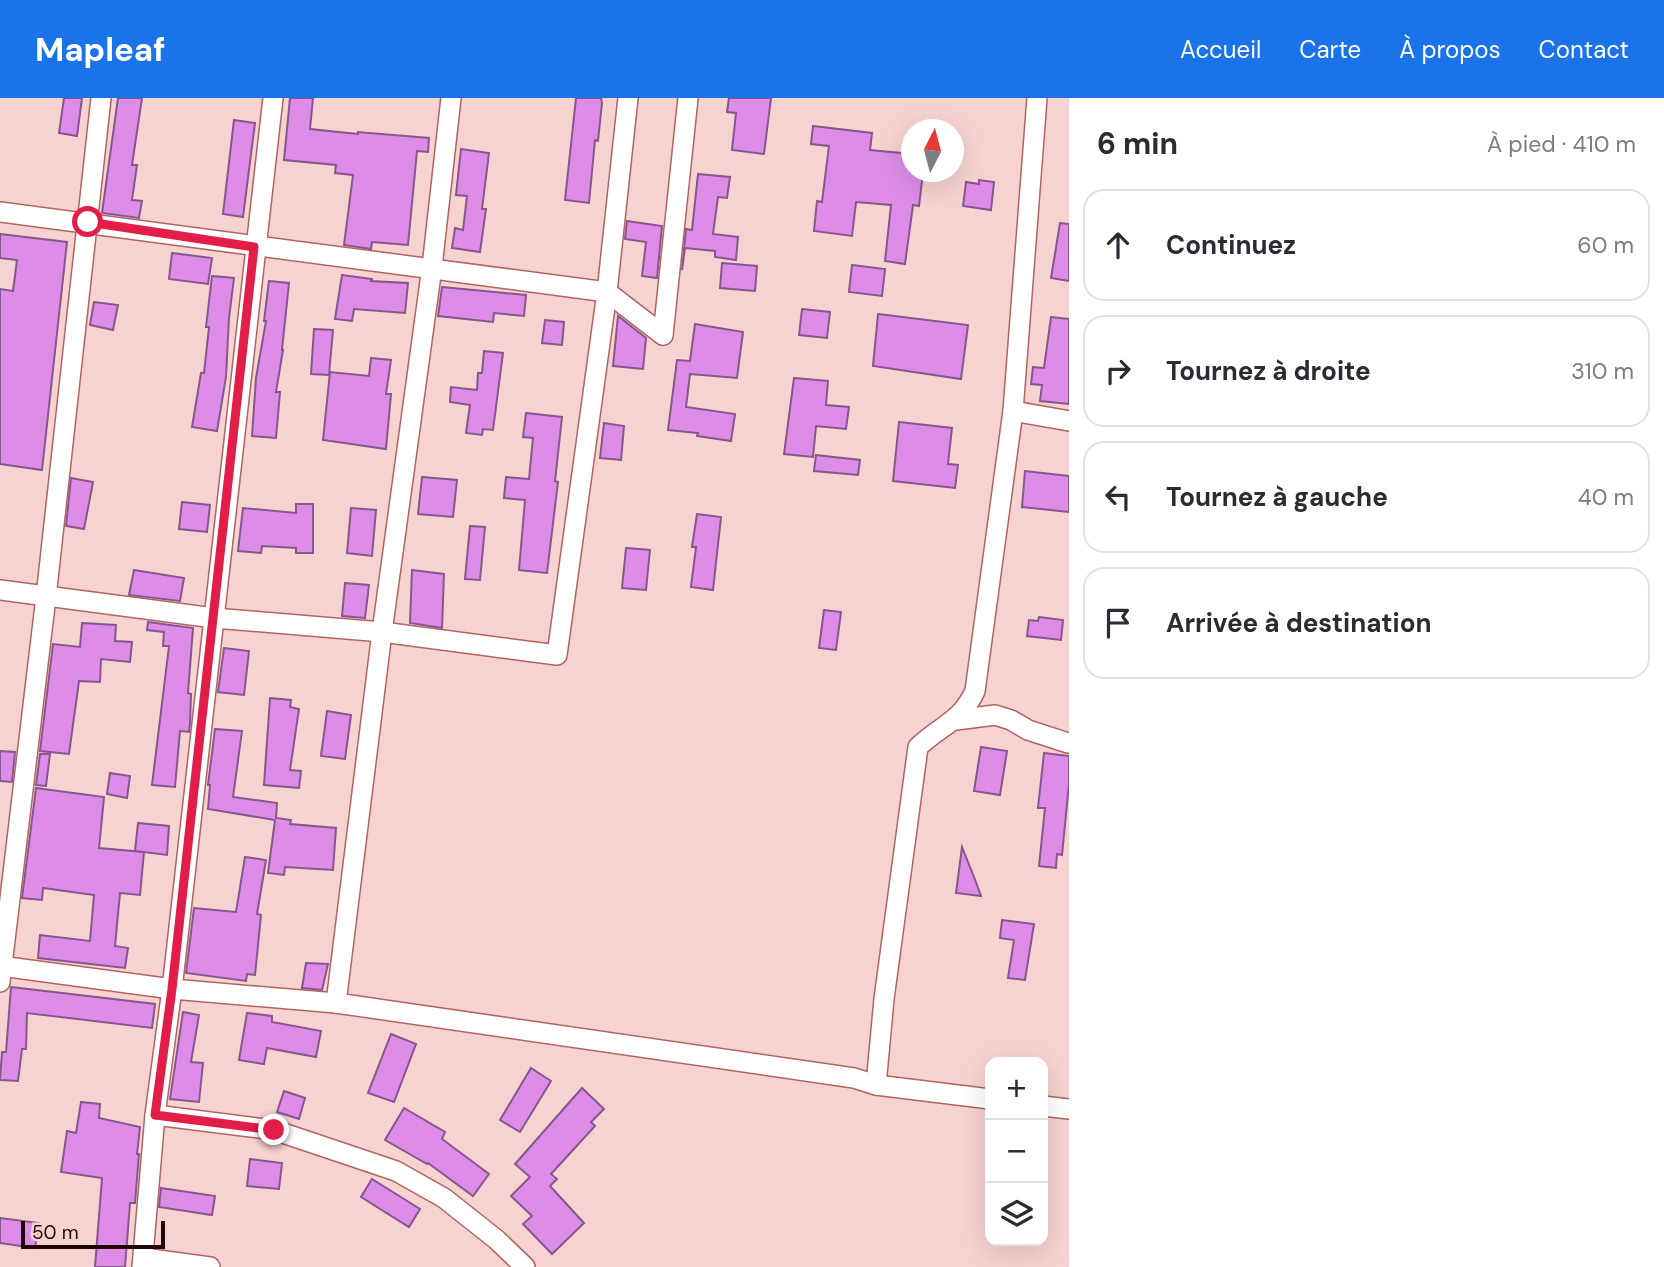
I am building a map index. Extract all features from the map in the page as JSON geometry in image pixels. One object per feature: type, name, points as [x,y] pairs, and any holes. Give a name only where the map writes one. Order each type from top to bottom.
[{"type":"street","points":[[101,98],[46,597],[1,971],[336,1003],[854,1078],[876,1085],[985,1098]]},
{"type":"street","points":[[210,1267],[143,1262],[155,1115],[172,989],[272,98]]},
{"type":"street","points":[[336,1003],[382,632],[432,267],[451,98]]},
{"type":"street","points":[[0,590],[214,618],[382,632],[557,655],[607,292],[628,98]]},
{"type":"street","points":[[0,212],[607,292],[663,335],[688,98]]},
{"type":"street","points":[[876,1085],[884,999],[918,747],[934,732],[956,719],[967,707],[975,691],[1013,411],[1037,98]]},
{"type":"street","points":[[1013,411],[1069,421]]},
{"type":"street","points":[[956,719],[995,715],[1028,730],[1068,743]]},
{"type":"street","points":[[1048,1107],[1069,1109]]},
{"type":"street","points":[[155,1115],[274,1130],[397,1171],[444,1198],[497,1240],[525,1267]]},
{"type":"building","points":[[64,98],[82,98],[77,136],[59,133]]},
{"type":"building","points":[[118,98],[142,98],[132,165],[137,165],[132,200],[142,201],[139,218],[102,213]]},
{"type":"building","points":[[290,98],[313,98],[310,129],[429,138],[428,152],[417,151],[408,245],[372,242],[371,249],[344,245],[353,175],[335,173],[336,165],[284,160]]},
{"type":"building","points":[[576,98],[601,98],[602,103],[598,141],[595,140],[589,203],[565,200]]},
{"type":"building","points":[[729,98],[771,98],[764,154],[732,150],[736,113],[727,112]]},
{"type":"building","points":[[234,120],[255,123],[243,217],[223,214]]},
{"type":"building","points":[[813,126],[872,133],[870,150],[901,153],[901,182],[922,182],[919,206],[913,205],[905,264],[885,261],[891,205],[856,202],[852,236],[814,231],[817,201],[822,202],[829,146],[811,144]]},
{"type":"building","points":[[461,149],[489,153],[480,252],[452,248],[455,228],[463,230],[467,196],[456,195]]},
{"type":"building","points":[[698,174],[730,177],[727,198],[718,197],[713,234],[738,237],[736,260],[715,257],[715,251],[685,248],[682,270],[686,229],[692,230]]},
{"type":"building","points":[[979,180],[994,182],[991,210],[963,206],[966,182],[979,184]]},
{"type":"building","points":[[627,221],[662,226],[657,278],[642,276],[646,242],[625,239]]},
{"type":"building","points":[[1060,223],[1069,224],[1069,281],[1051,278]]},
{"type":"building","points":[[0,234],[67,242],[42,470],[0,464],[0,289],[13,291],[17,260],[0,258]]},
{"type":"building","points":[[172,253],[212,258],[208,284],[169,279]]},
{"type":"building","points":[[722,263],[757,266],[755,291],[720,288]]},
{"type":"building","points":[[852,265],[885,269],[882,296],[849,292]]},
{"type":"building","points":[[342,275],[372,279],[371,281],[408,283],[405,313],[354,309],[352,321],[335,319]]},
{"type":"building","points":[[212,276],[234,278],[226,377],[217,431],[192,427],[201,373],[204,373]]},
{"type":"building","points":[[269,281],[289,283],[276,392],[280,392],[276,438],[252,436],[256,378],[266,321]]},
{"type":"building","points":[[442,287],[526,295],[524,316],[494,313],[493,322],[438,316]]},
{"type":"building","points":[[94,302],[118,305],[113,330],[90,325]]},
{"type":"building","points":[[802,309],[830,312],[827,338],[799,335]]},
{"type":"building","points":[[878,314],[968,325],[961,379],[873,366]]},
{"type":"building","points":[[618,316],[646,338],[643,369],[613,366]]},
{"type":"building","points":[[1051,317],[1069,319],[1069,404],[1040,401],[1042,385],[1031,384],[1033,367],[1044,368]]},
{"type":"building","points":[[545,320],[564,322],[562,345],[542,343]]},
{"type":"building","points":[[695,324],[743,332],[737,378],[690,374],[686,407],[735,414],[731,441],[697,436],[698,433],[668,430],[677,360],[690,361]]},
{"type":"building","points":[[314,329],[333,330],[329,375],[311,374]]},
{"type":"building","points":[[484,351],[503,353],[493,430],[483,429],[482,435],[466,433],[470,405],[450,402],[451,387],[477,390]]},
{"type":"building","points":[[371,358],[391,360],[386,394],[391,394],[386,449],[323,440],[330,372],[369,376]]},
{"type":"building","points":[[794,378],[828,381],[826,405],[849,407],[846,429],[816,426],[813,457],[784,454]]},
{"type":"building","points":[[526,413],[562,417],[555,481],[558,482],[547,573],[519,570],[525,500],[504,498],[506,477],[529,479],[533,438],[523,437]]},
{"type":"building","points":[[899,422],[952,428],[948,464],[958,465],[955,488],[893,481]]},
{"type":"building","points":[[604,423],[624,426],[621,460],[600,458]]},
{"type":"building","points":[[816,455],[860,460],[858,475],[814,471]]},
{"type":"building","points":[[1025,471],[1069,476],[1069,512],[1022,507]]},
{"type":"building","points":[[422,477],[457,480],[453,517],[418,514]]},
{"type":"building","points":[[71,478],[93,482],[84,529],[66,526]]},
{"type":"building","points":[[182,502],[210,505],[207,532],[179,529]]},
{"type":"building","points":[[296,504],[313,504],[313,553],[296,553],[296,548],[262,546],[261,553],[238,551],[243,508],[296,513]]},
{"type":"building","points":[[351,508],[376,510],[372,556],[347,553]]},
{"type":"building","points":[[697,514],[721,517],[713,590],[691,587],[696,547],[692,547]]},
{"type":"building","points":[[470,526],[485,527],[480,580],[465,579]]},
{"type":"building","points":[[626,548],[650,550],[646,590],[622,588]]},
{"type":"building","points":[[134,570],[184,578],[180,601],[129,595]]},
{"type":"building","points":[[412,570],[444,574],[442,628],[410,623]]},
{"type":"building","points":[[345,583],[369,585],[365,618],[342,616]]},
{"type":"building","points":[[824,610],[841,612],[836,650],[819,648]]},
{"type":"building","points":[[1039,617],[1063,620],[1061,640],[1027,636],[1029,620],[1038,621]]},
{"type":"building","points":[[148,622],[193,628],[188,693],[191,694],[189,732],[180,731],[175,787],[152,785],[169,646],[163,646],[164,632],[147,630]]},
{"type":"building","points":[[82,623],[116,625],[115,641],[132,642],[130,662],[101,659],[100,682],[79,681],[69,754],[40,751],[53,644],[80,647]]},
{"type":"building","points":[[224,648],[249,651],[244,695],[218,692]]},
{"type":"building","points":[[270,698],[291,700],[290,707],[299,709],[290,770],[301,771],[299,788],[264,785]]},
{"type":"building","points":[[327,711],[351,715],[345,759],[321,756]]},
{"type":"building","points":[[215,729],[242,731],[233,797],[277,803],[276,818],[291,820],[290,824],[336,828],[333,870],[285,867],[284,875],[268,873],[275,820],[208,809]]},
{"type":"building","points":[[981,747],[1007,751],[1000,795],[974,791]]},
{"type":"building","points":[[0,751],[15,752],[12,782],[0,781]]},
{"type":"building","points":[[1044,753],[1069,756],[1062,855],[1057,854],[1056,868],[1039,866],[1045,808],[1038,808]]},
{"type":"building","points":[[40,754],[50,754],[46,786],[36,785]]},
{"type":"building","points":[[110,773],[130,776],[127,798],[107,794]]},
{"type":"building","points":[[36,788],[104,797],[99,848],[144,852],[140,895],[120,893],[115,946],[128,948],[125,968],[38,958],[40,935],[90,941],[94,895],[43,888],[42,900],[22,898]]},
{"type":"building","points":[[138,823],[169,826],[167,855],[135,851]]},
{"type":"building","points":[[962,847],[974,877],[981,896],[956,893]]},
{"type":"building","points":[[245,857],[266,860],[257,914],[261,915],[255,975],[247,974],[246,981],[186,973],[194,908],[236,912]]},
{"type":"building","points":[[1002,920],[1034,924],[1025,980],[1008,978],[1014,940],[1000,938]]},
{"type":"building","points":[[306,963],[328,964],[322,990],[302,988]]},
{"type":"building","points":[[11,987],[155,1004],[152,1028],[27,1013],[26,1049],[22,1049],[18,1081],[0,1080],[2,1052],[6,1052]]},
{"type":"building","points":[[183,1012],[199,1015],[191,1062],[203,1063],[199,1102],[170,1099]]},
{"type":"building","points":[[247,1013],[272,1016],[272,1022],[321,1031],[316,1057],[267,1048],[264,1064],[239,1060]]},
{"type":"building","points":[[391,1034],[416,1044],[394,1102],[368,1093]]},
{"type":"building","points":[[531,1068],[551,1081],[520,1132],[500,1120]]},
{"type":"building","points":[[582,1088],[604,1109],[591,1122],[595,1126],[551,1174],[557,1179],[550,1186],[584,1223],[552,1254],[523,1224],[532,1216],[511,1196],[530,1177],[515,1164]]},
{"type":"building","points":[[284,1091],[305,1098],[299,1119],[277,1112]]},
{"type":"building","points":[[81,1102],[100,1104],[99,1118],[140,1127],[135,1203],[130,1203],[125,1267],[95,1267],[102,1178],[61,1172],[67,1131],[76,1133]]},
{"type":"building","points":[[404,1108],[445,1132],[442,1139],[489,1174],[473,1196],[428,1163],[385,1140]]},
{"type":"building","points":[[250,1159],[282,1163],[279,1189],[247,1186]]},
{"type":"building","points":[[372,1179],[420,1209],[409,1227],[361,1197]]},
{"type":"building","points":[[161,1188],[215,1196],[212,1215],[159,1207]]},
{"type":"building","points":[[0,1218],[39,1223],[35,1248],[0,1243]]},
{"type":"route","points":[[88,222],[254,247],[172,989],[155,1115],[274,1130]]}]
